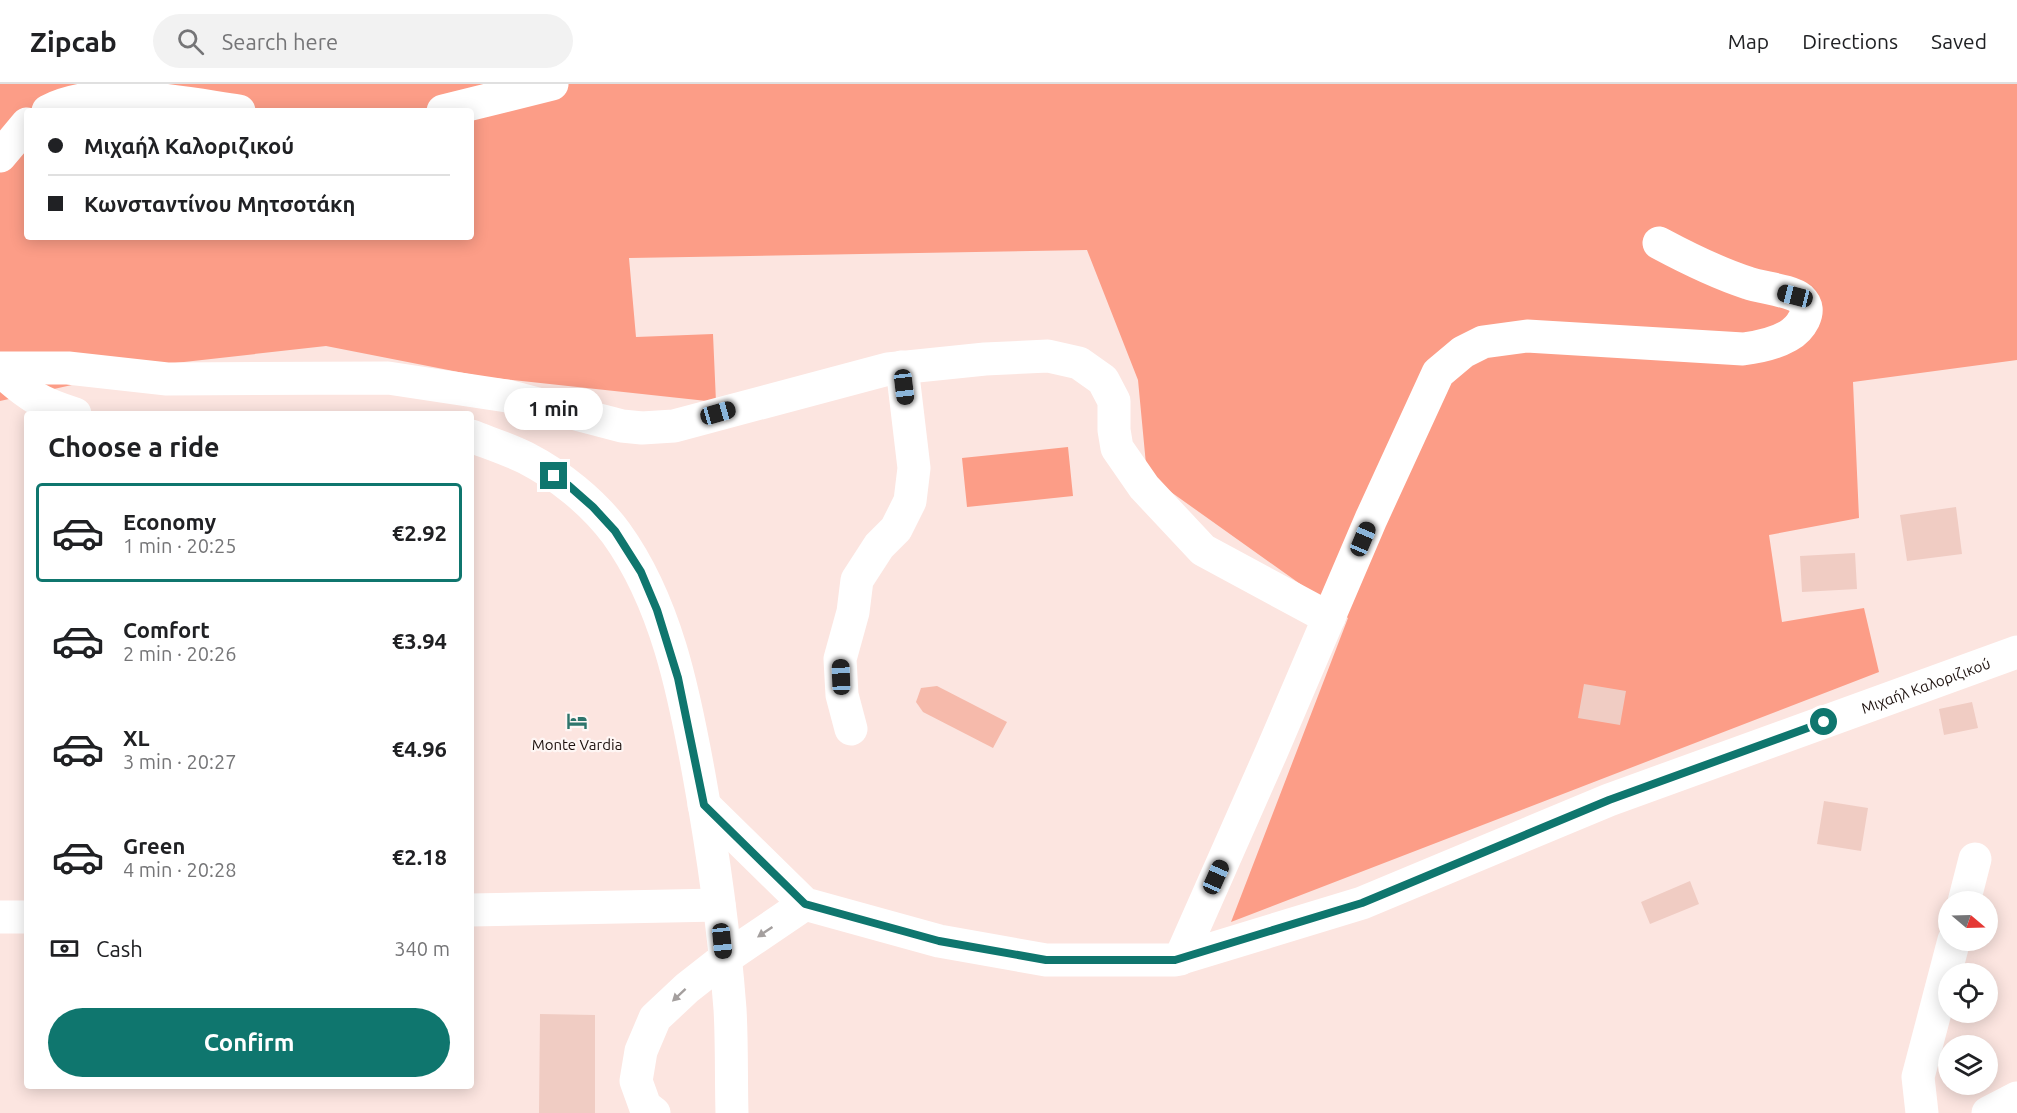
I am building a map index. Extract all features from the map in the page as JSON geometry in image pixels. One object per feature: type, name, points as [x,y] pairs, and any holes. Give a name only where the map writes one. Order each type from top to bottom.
[{"type":"street","points":[[455,108],[552,84]]},
{"type":"street","points":[[53,108],[93,95],[129,95],[218,108]]},
{"type":"street","points":[[0,156],[24,128]]},
{"type":"street","points":[[1180,959],[1371,519],[1438,373],[1463,352],[1483,342],[1527,336],[1743,349],[1764,346],[1790,335],[1806,318],[1806,308],[1802,300],[1795,296],[1748,283],[1693,261],[1659,243]]},
{"type":"street","points":[[0,369],[68,368],[167,379],[388,378],[507,396],[622,426],[642,428],[674,426],[888,369],[1048,356],[1079,363],[1103,380],[1114,400],[1114,430],[1117,448],[1144,487],[1203,550],[1329,618]]},
{"type":"street","points":[[851,729],[842,695],[840,659],[853,612],[857,580],[879,546],[896,529],[910,501],[914,468],[902,367]]},
{"type":"street","points":[[0,369],[24,392],[50,406],[66,411]]},
{"type":"street","points":[[474,437],[526,458],[568,485],[593,507],[615,531],[641,572],[657,610],[678,678],[704,805],[730,1010],[732,1113]]},
{"type":"street","name":"Μιχαήλ Καλοριζικού","points":[[704,805],[805,904],[939,941],[1046,960],[1180,959],[1362,903],[1609,800],[2017,652]]},
{"type":"street","points":[[1967,891],[1975,859]]},
{"type":"street","points":[[654,1113],[645,1106],[636,1081],[640,1051],[655,1018],[687,988],[724,959],[805,904]]},
{"type":"street","points":[[474,910],[718,905]]},
{"type":"street","points":[[0,917],[24,917]]},
{"type":"street","points":[[1922,1113],[1918,1077],[1951,951]]},
{"type":"street","points":[[1988,1113],[2017,1098]]},
{"type":"shaded area","points":[[0,84],[2017,84],[2017,360],[1853,382],[1859,518],[1769,535],[1782,622],[1864,608],[1879,672],[1231,922],[1348,618],[1147,475],[1138,380],[1087,250],[629,258],[636,337],[713,334],[716,402],[484,377],[326,346],[166,364],[0,401]]},
{"type":"shaded area","points":[[1068,447],[1073,496],[967,507],[962,458]]},
{"type":"shaded area","points":[[937,686],[1007,722],[993,748],[923,712],[916,702],[921,688]]},
{"type":"building","points":[[1956,507],[1962,554],[1907,561],[1900,515]]},
{"type":"building","points":[[1855,553],[1857,589],[1802,592],[1800,556]]},
{"type":"building","points":[[1584,684],[1626,691],[1620,725],[1578,718]]},
{"type":"building","points":[[1972,702],[1978,728],[1944,735],[1939,709]]},
{"type":"building","points":[[1824,801],[1868,808],[1861,851],[1817,844]]},
{"type":"building","points":[[1690,881],[1699,904],[1650,924],[1641,902]]},
{"type":"building","points":[[540,1014],[595,1015],[595,1113],[539,1113]]},
{"type":"place","name":"Monte Vardia","points":[[577,721]]},
{"type":"route","points":[[554,476],[593,507],[615,531],[641,572],[657,610],[678,678],[704,805],[805,904],[939,941],[1046,960],[1175,960],[1362,903],[1609,800],[1824,722]]}]
